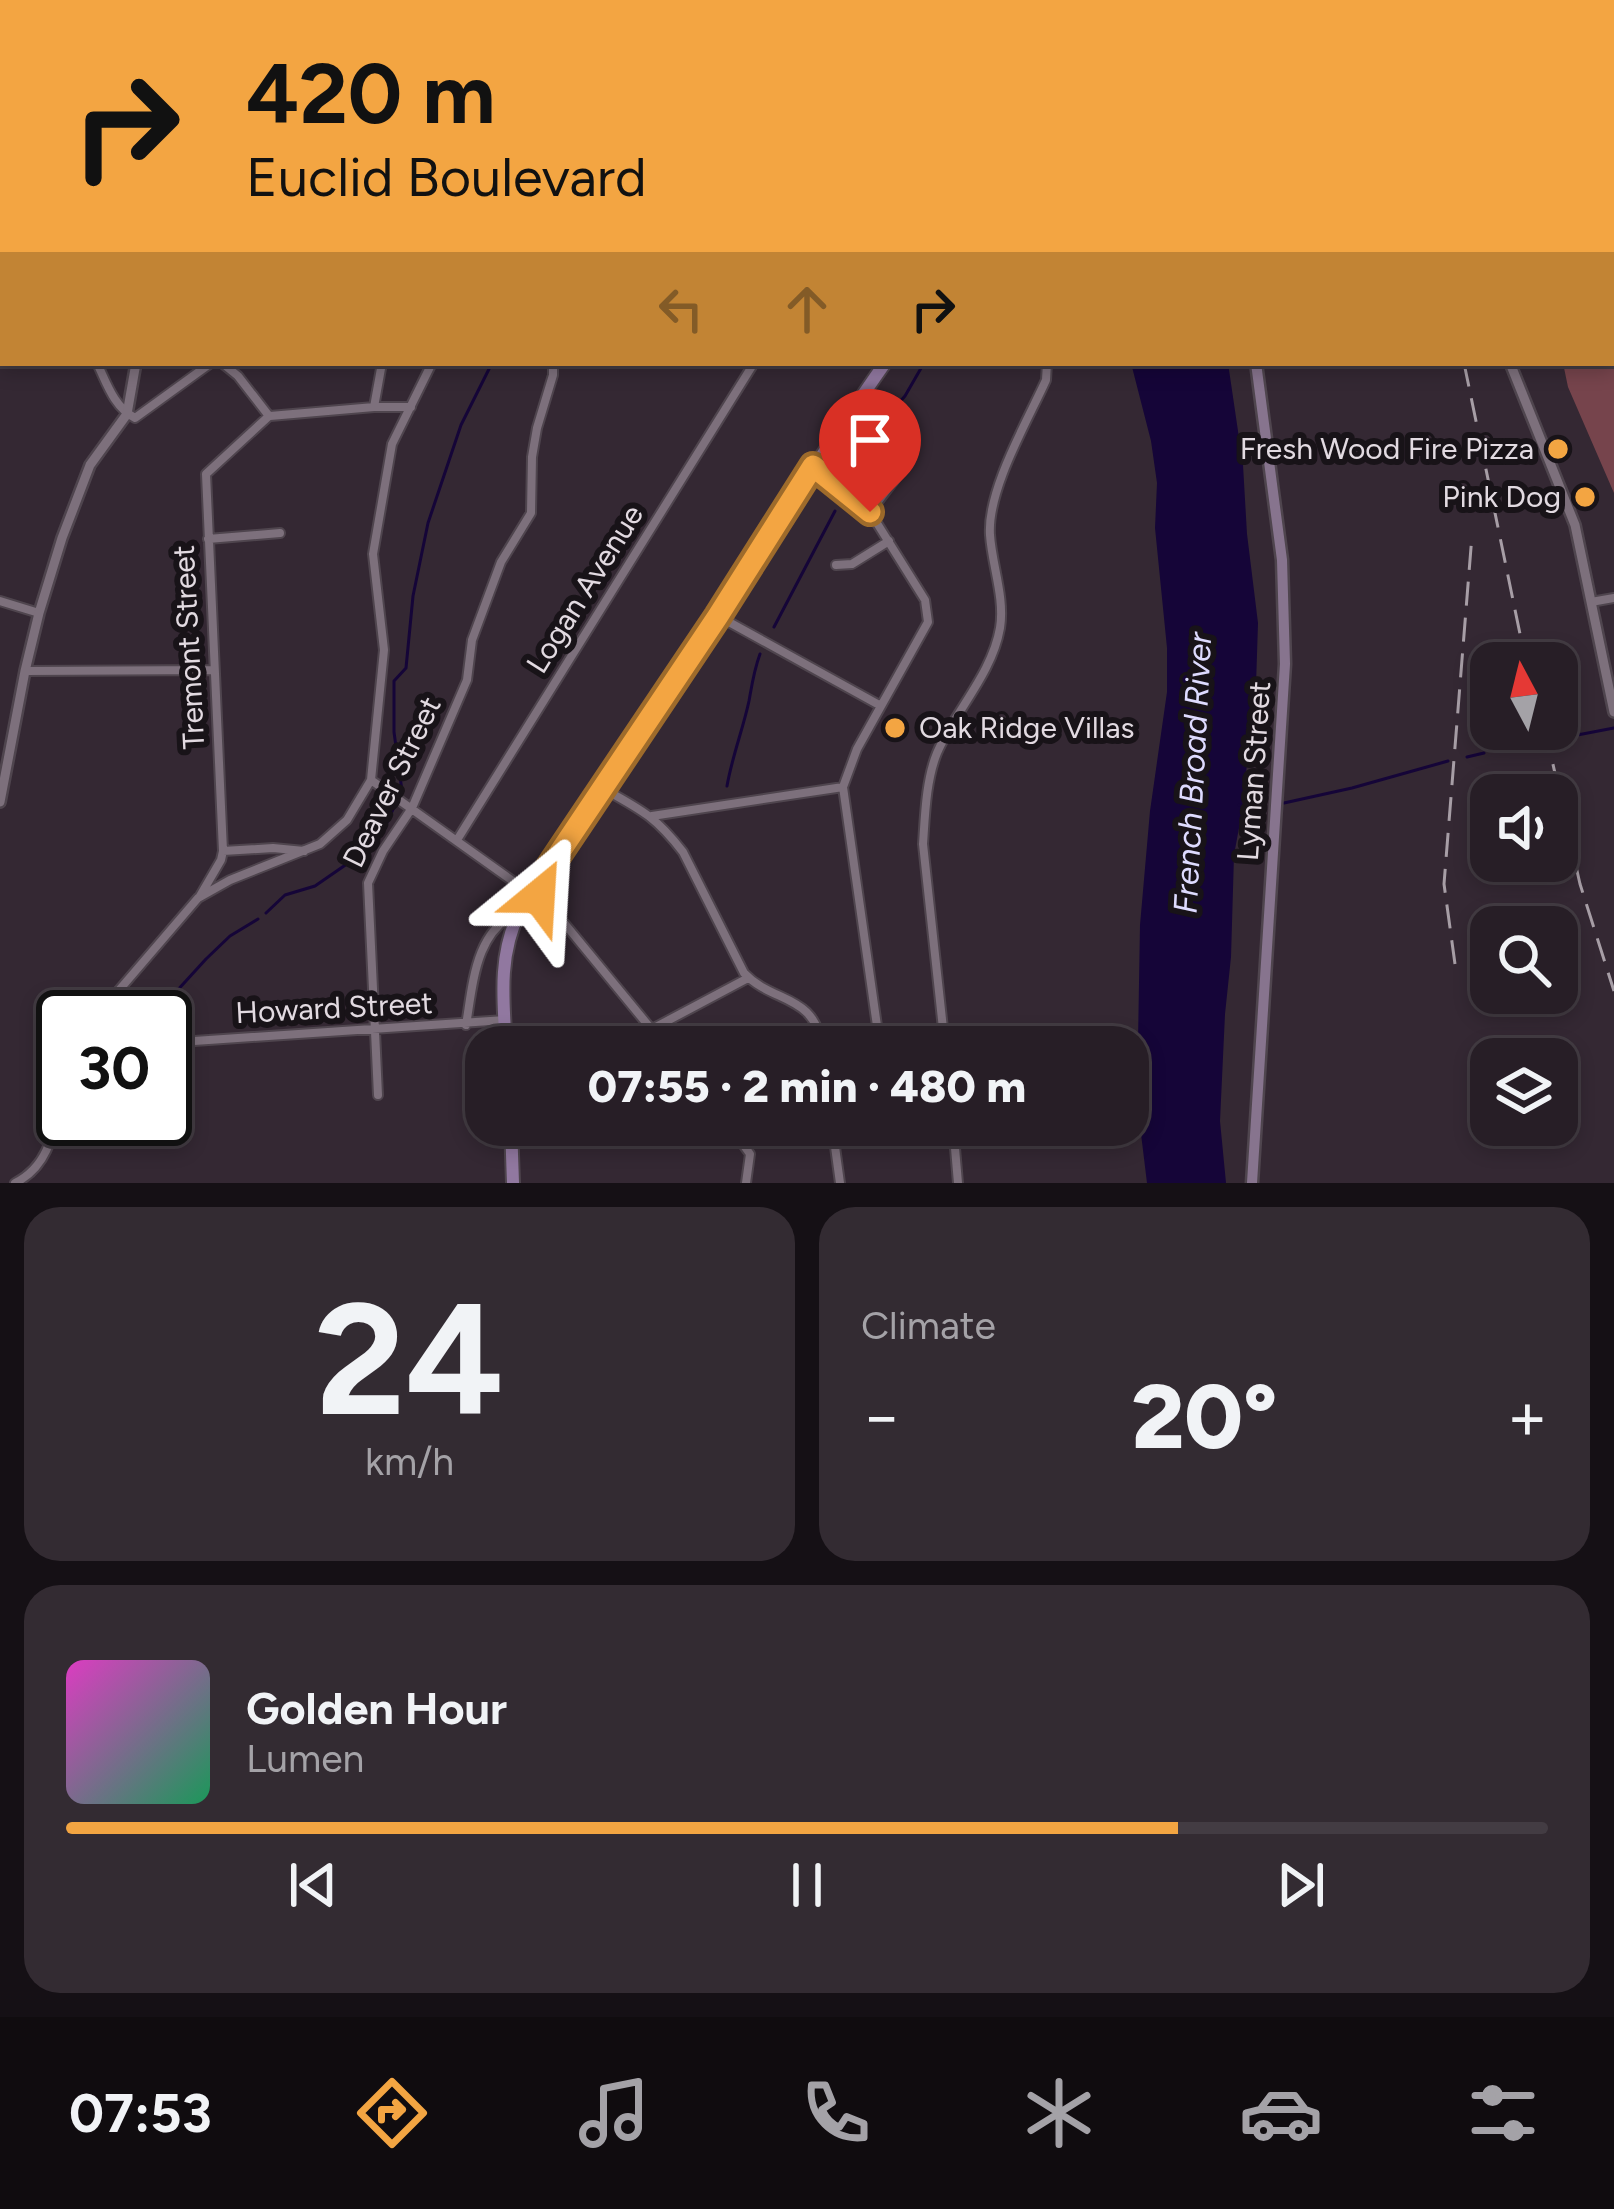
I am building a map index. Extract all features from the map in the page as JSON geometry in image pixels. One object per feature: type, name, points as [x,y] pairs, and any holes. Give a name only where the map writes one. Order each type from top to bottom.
[{"type":"main road","points":[[505,1026],[504,958],[520,911],[883,366]]},
{"type":"main road","name":"Lyman Street","points":[[1252,1183],[1285,664],[1282,560],[1256,366]]},
{"type":"main road","points":[[512,1146],[514,1183]]},
{"type":"street","points":[[99,366],[114,400],[135,418],[206,366]]},
{"type":"street","points":[[0,802],[25,671],[62,538],[90,465],[127,414],[135,366]]},
{"type":"street","points":[[193,366],[193,375]]},
{"type":"street","points":[[226,366],[269,416],[412,407]]},
{"type":"street","points":[[374,407],[381,366]]},
{"type":"street","points":[[119,990],[199,898],[230,880],[305,852],[335,832],[371,780],[384,650],[373,554],[392,444],[431,366]]},
{"type":"street","name":"Deaver Street","points":[[378,1095],[368,883],[412,808],[467,680],[472,640],[501,562],[531,513],[532,457],[553,366]]},
{"type":"street","name":"Logan Avenue","points":[[457,840],[752,366]]},
{"type":"street","points":[[943,1026],[923,844],[925,816],[936,755],[986,665],[1000,628],[990,532],[993,494],[1046,380],[1047,366]]},
{"type":"street","points":[[1511,366],[1575,525],[1614,712]]},
{"type":"street","name":"Tremont Street","points":[[199,898],[223,850],[206,474],[269,416]]},
{"type":"street","points":[[870,512],[911,458],[914,447]]},
{"type":"street","points":[[813,466],[870,512],[925,600],[928,614],[916,647],[857,748],[843,788],[877,1026]]},
{"type":"street","points":[[208,539],[280,533]]},
{"type":"street","points":[[836,565],[852,564],[889,541]]},
{"type":"street","points":[[1591,602],[1614,598]]},
{"type":"street","points":[[0,601],[39,613]]},
{"type":"street","points":[[718,616],[880,706]]},
{"type":"street","points":[[25,671],[214,670]]},
{"type":"street","points":[[371,780],[546,901],[650,1026]]},
{"type":"street","points":[[652,816],[843,788]]},
{"type":"street","points":[[603,789],[652,816],[683,851],[748,978],[801,1005],[817,1026]]},
{"type":"street","points":[[223,850],[305,852]]},
{"type":"street","points":[[466,1025],[481,951],[503,918],[520,911]]},
{"type":"street","points":[[658,1026],[748,978]]},
{"type":"street","name":"Howard Street","points":[[192,1041],[505,1021]]},
{"type":"street","points":[[15,1183],[38,1167],[48,1146]]},
{"type":"street","points":[[744,1146],[750,1154],[746,1183]]},
{"type":"street","points":[[835,1146],[840,1183]]},
{"type":"street","points":[[954,1146],[958,1183]]},
{"type":"shaded area","points":[[1564,366],[1614,366],[1614,493],[1568,387]]},
{"type":"water","name":"French Broad River","points":[[1132,366],[1228,366],[1258,623],[1256,685],[1234,855],[1220,1121],[1226,1183],[1147,1183],[1142,1146],[1149,1146],[1149,1026],[1138,1026],[1140,925],[1167,692],[1155,528],[1157,483]]},
{"type":"waterway","points":[[402,791],[394,732],[394,681],[406,668],[413,596],[428,523],[461,425],[490,366]]},
{"type":"waterway","points":[[857,484],[854,454],[905,396],[922,366]]},
{"type":"waterway","points":[[774,627],[835,511]]},
{"type":"waterway","points":[[727,786],[760,654]]},
{"type":"waterway","points":[[1578,735],[1614,728]]},
{"type":"waterway","points":[[1467,757],[1484,753]]},
{"type":"waterway","points":[[1284,803],[1448,761]]},
{"type":"waterway","points":[[1239,805],[1262,804]]},
{"type":"waterway","points":[[266,913],[285,895],[315,886],[357,857],[383,831],[394,807]]},
{"type":"waterway","points":[[178,990],[230,936],[258,919]]},
{"type":"railway","points":[[1465,366],[1522,642]]},
{"type":"railway","points":[[1455,964],[1444,884],[1472,535]]},
{"type":"railway","points":[[1550,750],[1580,884],[1614,991]]},
{"type":"place","name":"Fresh Wood Fire Pizza","points":[[1558,449]]},
{"type":"place","name":"Pink Dog","points":[[1585,497]]},
{"type":"place","name":"Oak Ridge Villas","points":[[895,728]]},
{"type":"route","points":[[539,896],[533,892],[813,466],[870,512]]}]
